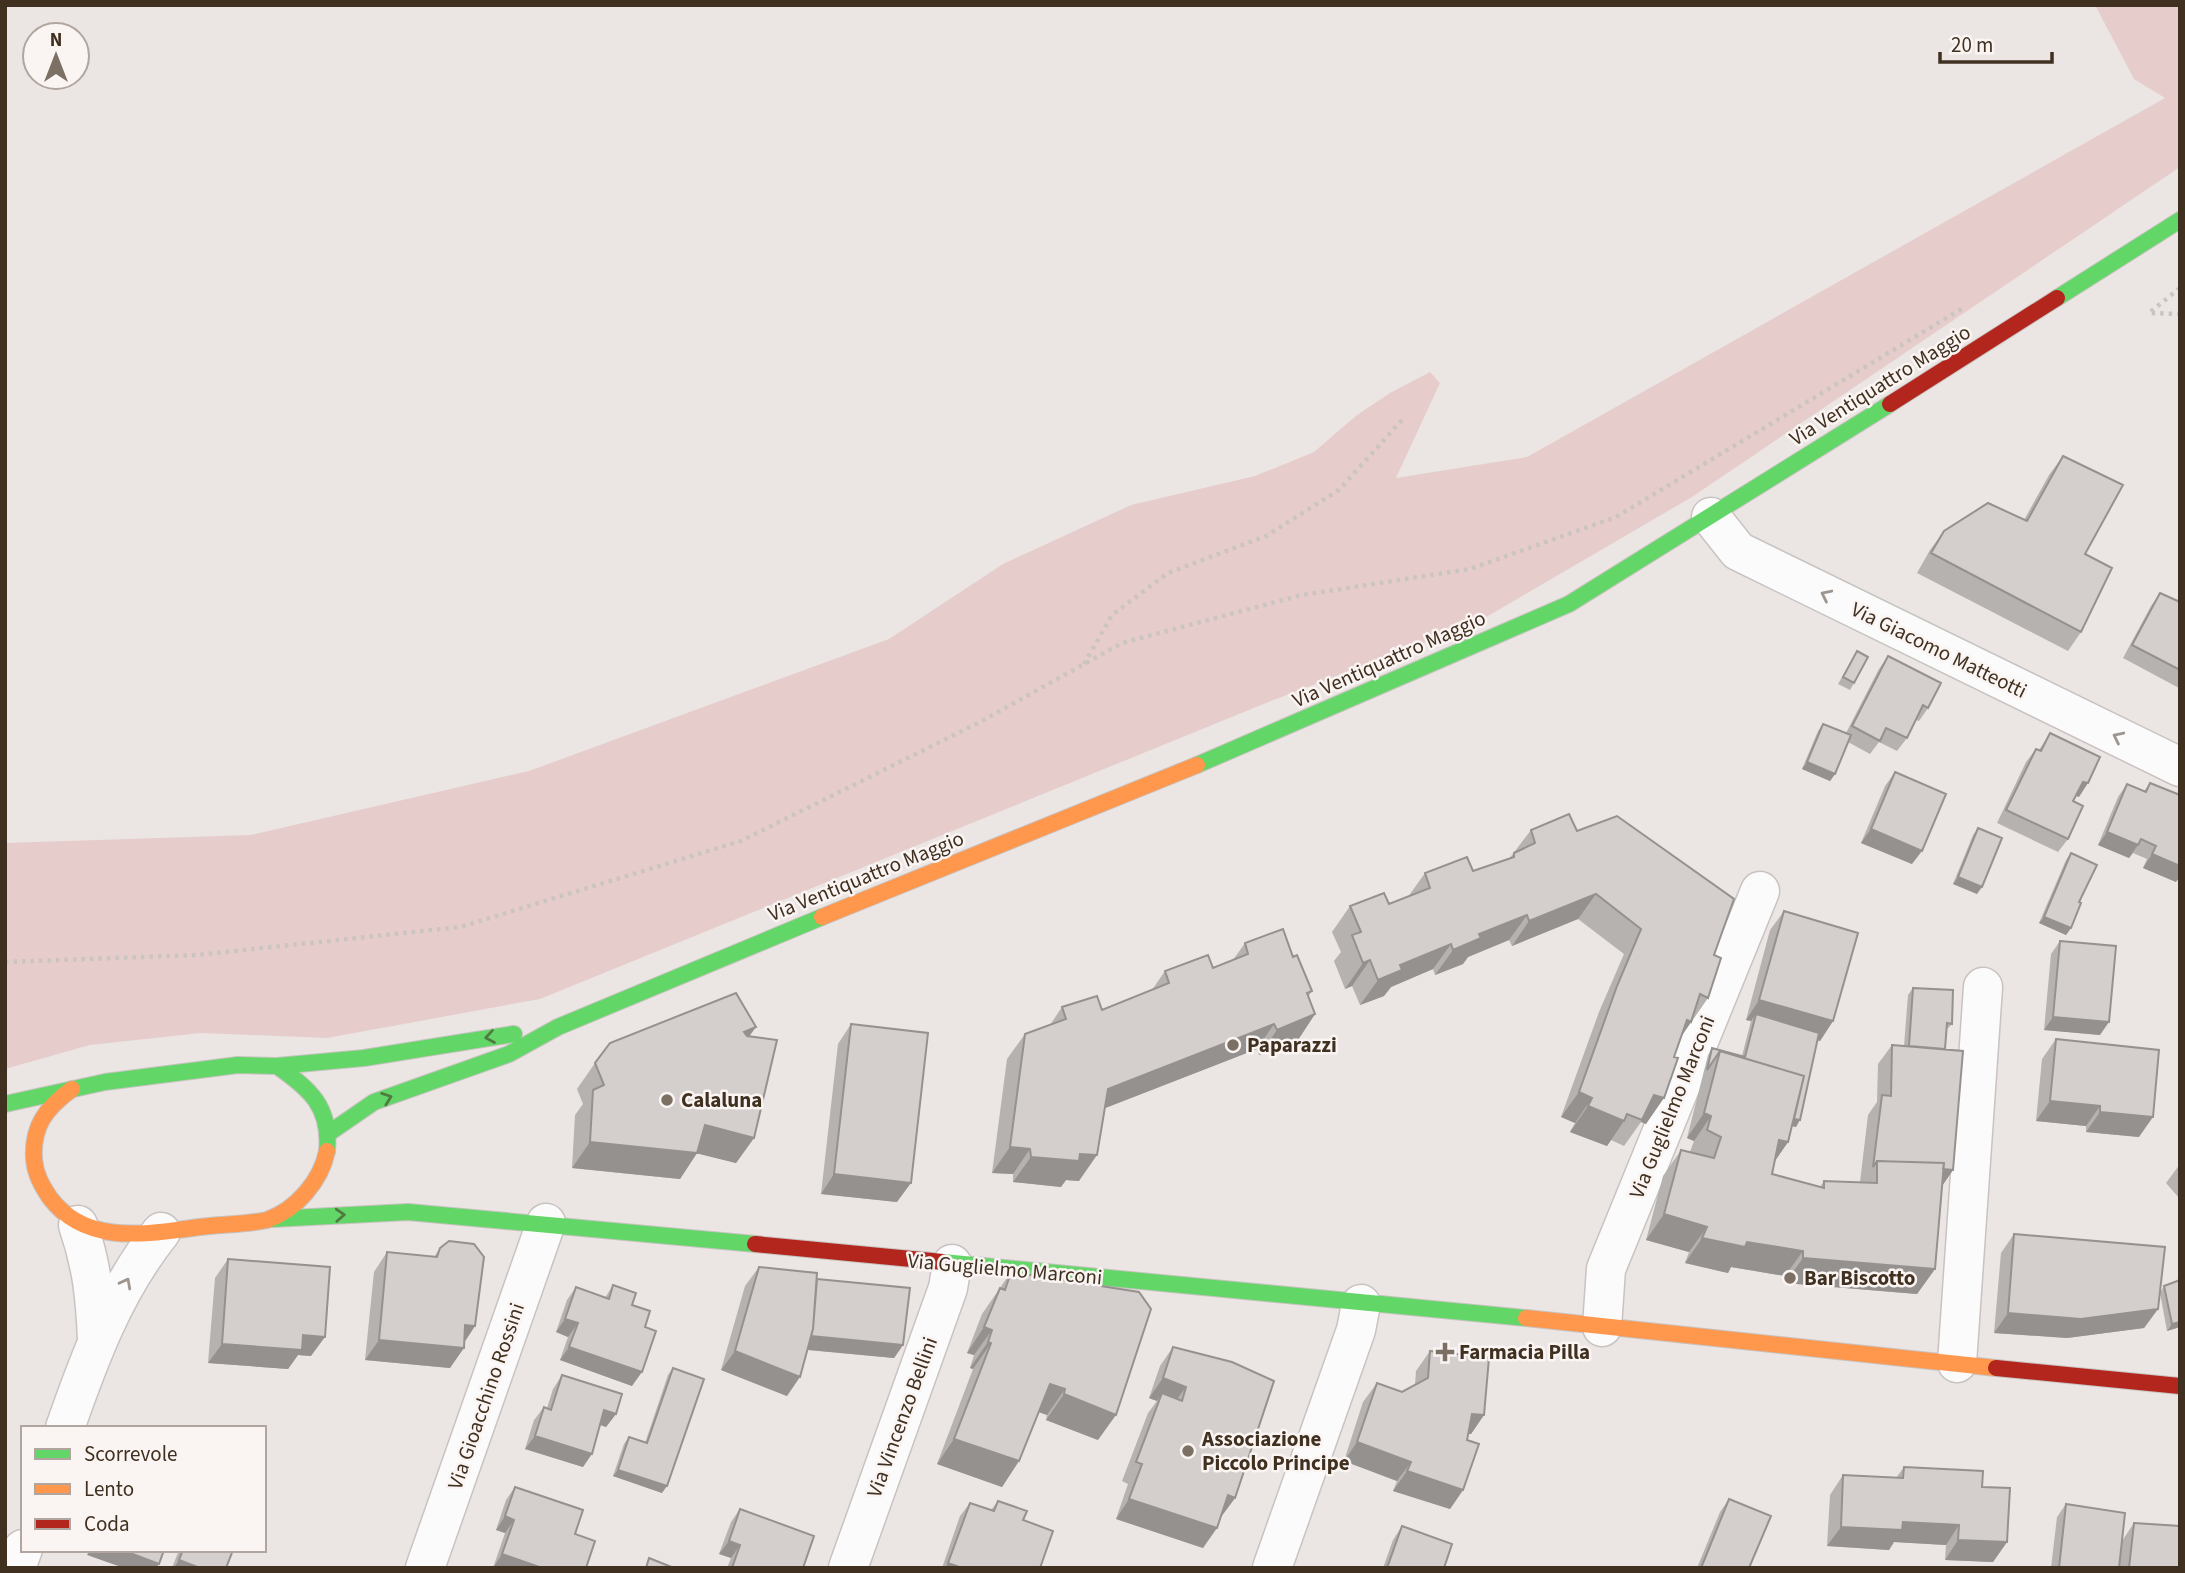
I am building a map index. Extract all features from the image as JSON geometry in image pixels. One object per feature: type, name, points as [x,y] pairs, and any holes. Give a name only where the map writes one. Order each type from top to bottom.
[{"type":"main road","name":"Via Ventiquattro Maggio","points":[[329,1138],[347,1119],[374,1102],[509,1054],[558,1027],[742,949],[1236,749],[1569,604],[2180,219]]},
{"type":"main road","name":"Via Ventiquattro Maggio","points":[[277,1066],[364,1058],[558,1027]]},
{"type":"main road","points":[[5,1104],[105,1082],[238,1065],[277,1066],[309,1089],[321,1107],[339,1171]]},
{"type":"main road","points":[[72,1089],[41,1115],[33,1143],[34,1167],[51,1201],[78,1225],[113,1235],[272,1219],[304,1197],[312,1187],[321,1172],[329,1138]]},
{"type":"main road","points":[[20,1178],[42,1186]]},
{"type":"main road","name":"Via Guglielmo Marconi","points":[[374,1199],[408,1212]]},
{"type":"main road","name":"Via Guglielmo Marconi","points":[[272,1219],[408,1212],[546,1223],[2180,1386]]},
{"type":"street","name":"Via Giacomo Matteotti","points":[[1711,517],[1738,551],[2180,767]]},
{"type":"street","name":"Via Guglielmo Marconi","points":[[1602,1327],[1606,1269],[1760,891]]},
{"type":"street","points":[[1957,1363],[1983,987]]},
{"type":"street","name":"Via Gioacchino Rossini","points":[[425,1568],[546,1223]]},
{"type":"street","points":[[78,1225],[89,1256],[95,1289],[97,1339]]},
{"type":"street","points":[[66,1426],[97,1339],[143,1254],[161,1232]]},
{"type":"street","name":"Via Vincenzo Bellini","points":[[848,1568],[948,1288],[952,1265]]},
{"type":"street","points":[[1272,1568],[1356,1330],[1361,1304]]},
{"type":"path","points":[[2180,288],[2149,313],[2180,314]]},
{"type":"path","points":[[5,962],[197,955],[460,927],[741,841],[980,722],[1122,643],[1302,595],[1470,569],[1616,517],[1964,308]]},
{"type":"path","points":[[1083,665],[1112,615],[1168,573],[1266,536],[1339,490],[1402,420]]},
{"type":"shaded area","points":[[2095,5],[2180,5],[2180,167],[1692,497],[1476,623],[1271,701],[540,999],[327,1038],[201,1033],[90,1045],[5,1069],[5,843],[251,835],[529,771],[889,639],[1003,564],[1131,505],[1255,476],[1314,452],[1357,415],[1390,393],[1430,372],[1440,383],[1396,478],[1527,457],[2165,98],[2134,79]]},
{"type":"building","points":[[2063,456],[2123,485],[2085,554],[2112,568],[2081,632],[1931,553],[1944,531],[1988,503],[2027,521]]},
{"type":"building","points":[[2160,593],[2180,602],[2180,670],[2132,645]]},
{"type":"building","points":[[1857,651],[1868,657],[1854,683],[1843,677]]},
{"type":"building","points":[[1888,656],[1941,683],[1928,708],[1923,705],[1907,738],[1886,728],[1880,741],[1852,726]]},
{"type":"building","points":[[1823,724],[1851,735],[1835,774],[1807,762]]},
{"type":"building","points":[[2050,733],[2100,757],[2088,783],[2083,782],[2073,801],[2083,806],[2068,839],[2006,810],[2036,749],[2041,751]]},
{"type":"building","points":[[1895,772],[1946,794],[1922,851],[1871,829]]},
{"type":"building","points":[[2150,783],[2180,795],[2180,866],[2152,854],[2156,846],[2141,839],[2138,845],[2107,832],[2127,784],[2146,792]]},
{"type":"building","points":[[1569,814],[1577,831],[1617,816],[1734,899],[1714,955],[1721,958],[1708,998],[1700,994],[1691,1022],[1687,1020],[1674,1057],[1678,1058],[1664,1098],[1654,1095],[1642,1120],[1627,1114],[1624,1121],[1588,1106],[1592,1098],[1579,1092],[1617,986],[1641,929],[1596,894],[1529,921],[1527,915],[1479,934],[1481,938],[1453,950],[1451,944],[1400,965],[1402,970],[1378,980],[1370,960],[1363,963],[1352,935],[1361,932],[1350,906],[1384,893],[1389,904],[1430,888],[1425,873],[1467,857],[1473,871],[1514,857],[1514,853],[1535,843],[1531,830]]},
{"type":"building","points":[[1978,828],[2002,838],[1982,887],[1958,877]]},
{"type":"building","points":[[2071,853],[2097,865],[2079,902],[2081,903],[2071,928],[2044,917]]},
{"type":"building","points":[[1784,911],[1858,933],[1833,1021],[1759,1000]]},
{"type":"building","points":[[1283,929],[1293,957],[1297,955],[1312,991],[1307,993],[1315,1014],[1277,1030],[1274,1024],[1108,1089],[1097,1155],[1080,1154],[1079,1161],[1031,1157],[1030,1149],[1010,1147],[1025,1034],[1066,1019],[1062,1007],[1097,996],[1102,1010],[1169,983],[1165,971],[1208,955],[1213,968],[1248,954],[1245,943]]},
{"type":"building","points":[[2060,941],[2116,946],[2109,1022],[2053,1017]]},
{"type":"building","points":[[1913,988],[1953,990],[1952,1024],[1947,1023],[1945,1049],[1909,1046]]},
{"type":"building","name":"Calaluna","points":[[736,993],[756,1027],[744,1032],[747,1036],[777,1040],[754,1138],[705,1125],[697,1153],[590,1142],[593,1090],[604,1085],[595,1063],[610,1043]]},
{"type":"building","points":[[1756,1014],[1819,1033],[1800,1120],[1794,1119],[1804,1076],[1720,1051],[1707,1070],[1712,1048],[1745,1057]]},
{"type":"building","points":[[851,1024],[928,1033],[911,1183],[834,1174]]},
{"type":"building","points":[[2056,1039],[2159,1050],[2153,1117],[2100,1112],[2100,1106],[2050,1101]]},
{"type":"building","points":[[1892,1045],[1963,1051],[1953,1170],[1943,1169],[1944,1163],[1877,1161],[1873,1167],[1882,1095],[1891,1096]]},
{"type":"building","points":[[1720,1051],[1804,1076],[1788,1142],[1779,1140],[1772,1174],[1824,1188],[1824,1181],[1877,1183],[1877,1161],[1944,1163],[1935,1269],[1803,1258],[1803,1251],[1747,1242],[1745,1247],[1702,1238],[1707,1227],[1664,1214],[1681,1150],[1714,1158],[1721,1137],[1707,1130],[1711,1116],[1704,1113]]},
{"type":"building","points":[[2014,1234],[2165,1247],[2158,1309],[2081,1319],[2008,1313]]},
{"type":"building","points":[[449,1241],[474,1244],[484,1257],[475,1326],[465,1325],[464,1348],[379,1340],[387,1252],[437,1257],[440,1248]]},
{"type":"building","points":[[228,1259],[330,1267],[325,1337],[303,1335],[302,1350],[222,1344]]},
{"type":"building","points":[[759,1267],[817,1273],[813,1329],[800,1377],[735,1351]]},
{"type":"building","points":[[1011,1272],[1139,1292],[1151,1309],[1116,1415],[1064,1394],[1065,1389],[1050,1384],[1019,1461],[954,1439],[991,1343],[988,1342],[992,1330],[984,1327],[1000,1288],[1005,1290]]},
{"type":"building","points":[[817,1279],[910,1288],[903,1345],[811,1336]]},
{"type":"building","points":[[2180,1280],[2180,1322],[2172,1324],[2164,1286]]},
{"type":"building","points":[[613,1285],[636,1293],[632,1305],[650,1311],[645,1327],[656,1331],[642,1372],[569,1347],[578,1323],[565,1319],[576,1287],[609,1299]]},
{"type":"building","name":"Associazione Piccolo Principe","points":[[1173,1347],[1232,1362],[1274,1381],[1235,1498],[1228,1495],[1217,1528],[1129,1499],[1142,1464],[1136,1462],[1162,1393],[1182,1401],[1186,1387],[1163,1378]]},
{"type":"building","points":[[1430,1351],[1489,1358],[1484,1415],[1472,1414],[1467,1440],[1479,1444],[1463,1490],[1407,1471],[1411,1462],[1357,1442],[1377,1383],[1402,1392],[1428,1378]]},
{"type":"building","points":[[673,1368],[704,1379],[667,1486],[618,1470],[629,1437],[647,1443]]},
{"type":"building","points":[[562,1375],[622,1394],[616,1414],[604,1410],[592,1454],[535,1436],[544,1407],[551,1410]]},
{"type":"building","points":[[1904,1467],[1983,1471],[1982,1487],[2010,1488],[2007,1542],[1958,1540],[1959,1525],[1903,1522],[1902,1530],[1841,1527],[1843,1475],[1903,1478]]},
{"type":"building","points":[[515,1487],[583,1510],[575,1534],[595,1541],[586,1568],[542,1568],[502,1554],[514,1520],[505,1516]]},
{"type":"building","points":[[1729,1499],[1771,1516],[1749,1568],[1701,1568]]},
{"type":"building","points":[[998,1501],[1027,1511],[1023,1520],[1053,1531],[1040,1568],[962,1568],[948,1563],[970,1503],[994,1511]]},
{"type":"building","points":[[2066,1504],[2125,1513],[2119,1568],[2059,1568]]},
{"type":"building","points":[[740,1509],[814,1536],[803,1568],[732,1568],[740,1545],[729,1541]]},
{"type":"building","points":[[2134,1523],[2180,1526],[2180,1568],[2129,1568]]},
{"type":"building","points":[[1402,1526],[1452,1544],[1444,1568],[1387,1568]]},
{"type":"building","points":[[127,1552],[163,1552],[159,1564]]},
{"type":"building","points":[[182,1552],[232,1552],[226,1568],[200,1568],[179,1560]]},
{"type":"building","points":[[649,1558],[674,1568],[646,1568]]},
{"type":"traffic: fast","points":[[2057,298],[2180,220]]},
{"type":"traffic: fast","points":[[1197,765],[1569,604],[1890,404]]},
{"type":"traffic: fast","points":[[329,1133],[374,1102],[509,1054],[558,1027],[822,917]]},
{"type":"traffic: fast","points":[[5,1104],[105,1082],[238,1065],[277,1066],[364,1058],[514,1034]]},
{"type":"traffic: fast","points":[[277,1066],[308,1091],[322,1111],[326,1122],[327,1151]]},
{"type":"traffic: fast","points":[[272,1219],[408,1212],[755,1244]]},
{"type":"traffic: fast","points":[[943,1262],[1526,1318]]},
{"type":"traffic: slow","points":[[822,917],[1197,765]]},
{"type":"traffic: slow","points":[[72,1089],[55,1103],[38,1127],[34,1147],[35,1164],[39,1180],[50,1198],[66,1214],[84,1225],[103,1231],[145,1233],[267,1220],[288,1209],[306,1193],[319,1173],[327,1151]]},
{"type":"traffic: slow","points":[[1526,1318],[1996,1368]]},
{"type":"traffic: jam","points":[[1890,404],[2057,298]]},
{"type":"traffic: jam","points":[[755,1244],[943,1262]]},
{"type":"traffic: jam","points":[[1996,1368],[2180,1386]]},
{"type":"place","name":"Paparazzi","points":[[1233,1045]]},
{"type":"place","name":"Calaluna","points":[[667,1100]]},
{"type":"place","name":"Bar Biscotto","points":[[1790,1278]]},
{"type":"place","name":"Farmacia Pilla","points":[[1445,1352]]},
{"type":"place","name":"Associazione Piccolo Principe","points":[[1188,1451]]}]
